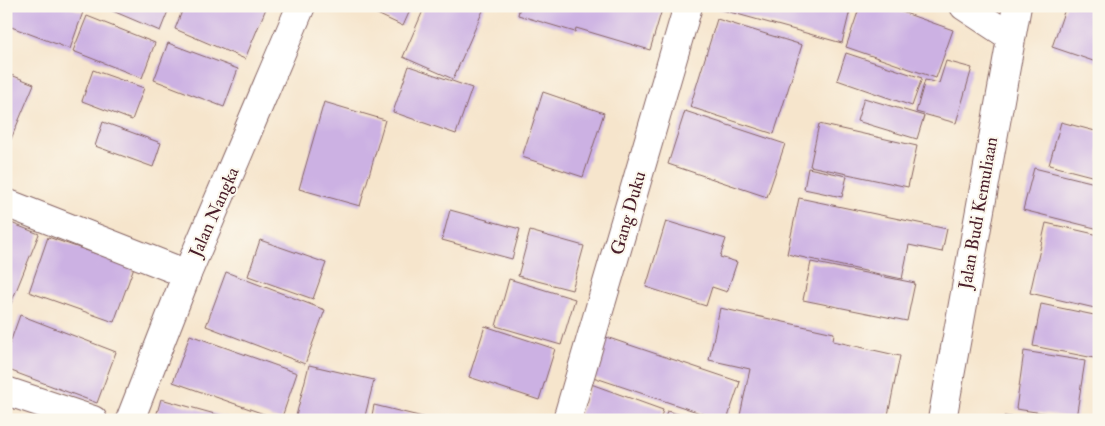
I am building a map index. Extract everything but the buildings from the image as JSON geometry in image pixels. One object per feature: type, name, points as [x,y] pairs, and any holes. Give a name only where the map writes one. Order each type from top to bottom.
[{"type":"street","name":"Jalan Nangka","points":[[130,420],[187,274],[301,6]]},
{"type":"street","name":"Gang Duku","points":[[567,420],[688,6]]},
{"type":"street","points":[[964,6],[1011,37]]},
{"type":"street","name":"Jalan Budi Kemuliaan","points":[[942,420],[1017,6]]},
{"type":"street","points":[[6,203],[187,274]]},
{"type":"street","points":[[6,391],[93,420]]}]
